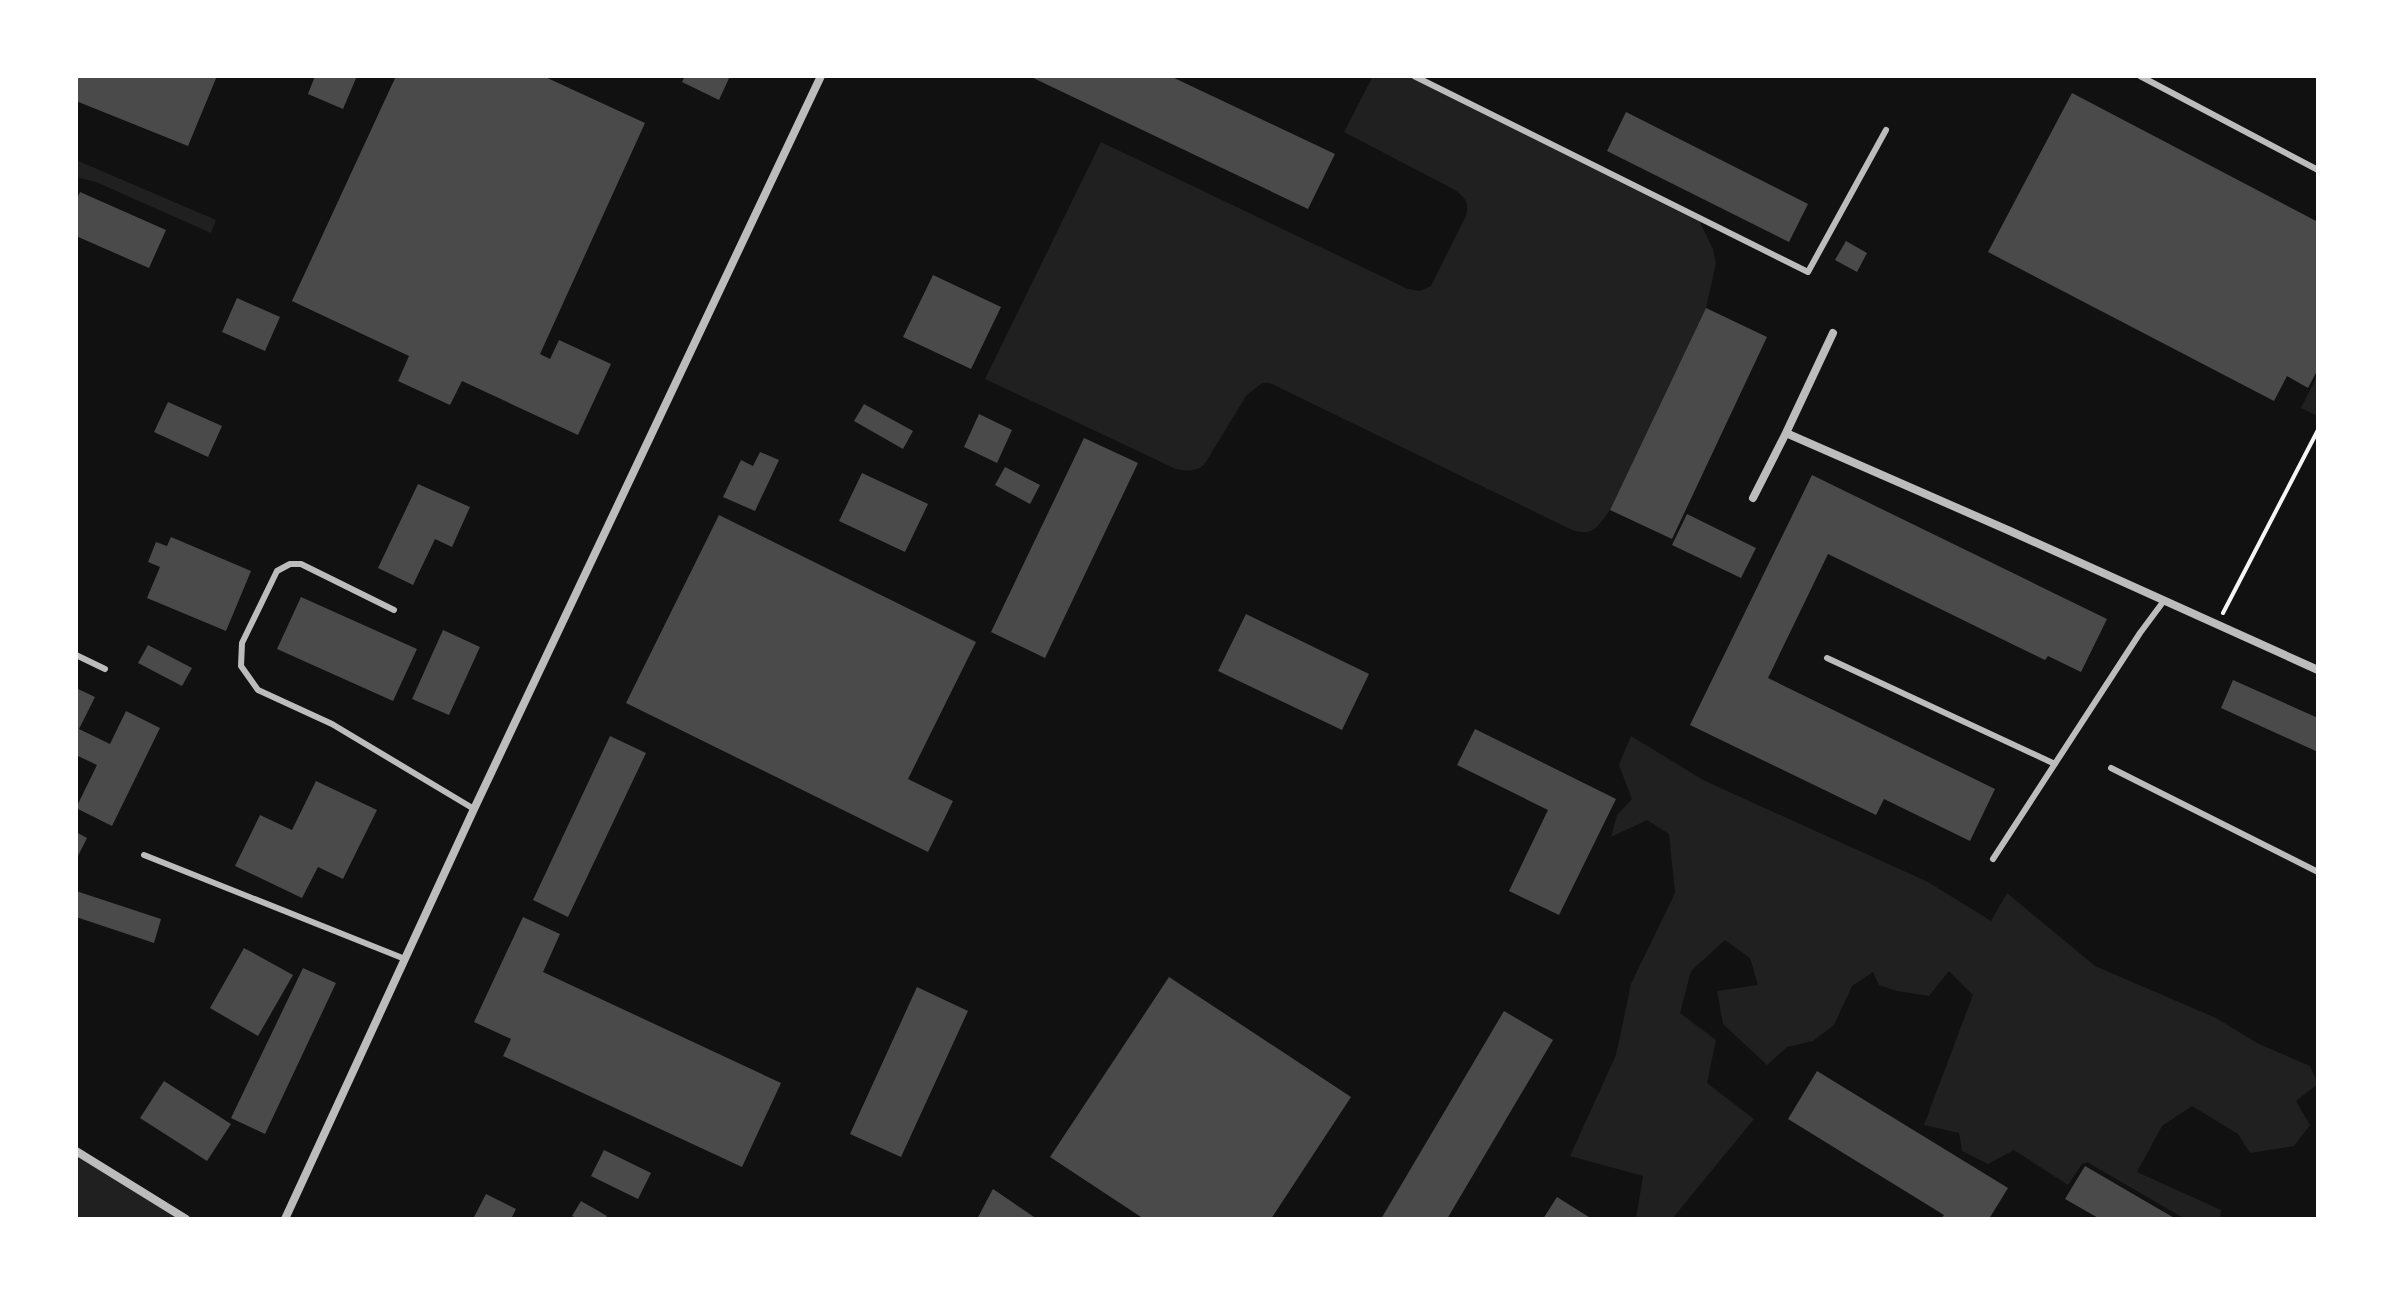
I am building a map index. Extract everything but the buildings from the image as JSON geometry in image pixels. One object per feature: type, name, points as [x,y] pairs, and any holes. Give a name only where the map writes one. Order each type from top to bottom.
[{"type":"street","points":[[285,1219],[474,809],[821,76]]},
{"type":"street","points":[[1753,498],[1833,333]]},
{"type":"street","points":[[1786,433],[2318,670]]},
{"type":"street","points":[[76,1151],[186,1219]]},
{"type":"lane","points":[[1414,76],[1808,272],[1886,130]]},
{"type":"lane","points":[[2140,76],[2318,170]]},
{"type":"lane","points":[[394,610],[301,564],[290,564],[277,571],[242,643],[241,666],[258,690],[332,724],[474,809]]},
{"type":"lane","points":[[1993,859],[2163,602]]},
{"type":"lane","points":[[76,655],[105,669]]},
{"type":"lane","points":[[1827,658],[2055,764]]},
{"type":"lane","points":[[2111,768],[2318,872]]},
{"type":"lane","points":[[144,855],[405,959]]},
{"type":"path","points":[[2216,626],[2318,430]]},
{"type":"shaded area","points":[[1373,76],[1414,76],[1697,216],[1713,249],[1716,263],[1706,308],[1610,510],[1594,529],[1584,532],[1570,529],[1270,383],[1262,383],[1246,396],[1204,465],[1187,470],[1176,469],[985,379],[1101,142],[1408,289],[1420,291],[1431,286],[1466,216],[1467,204],[1455,190],[1344,132]]},
{"type":"shaded area","points":[[76,160],[216,220],[211,233],[96,182],[76,177]]},
{"type":"shaded area","points":[[2318,374],[2318,416],[2301,408]]},
{"type":"shaded area","points":[[1631,736],[1703,780],[1928,882],[1991,921],[2007,893],[2095,966],[2216,1018],[2259,1044],[2310,1066],[2318,1084],[2296,1101],[2310,1125],[2294,1146],[2250,1153],[2238,1134],[2192,1106],[2162,1126],[2137,1172],[2221,1210],[2220,1219],[2185,1219],[2087,1162],[2082,1164],[2068,1185],[2014,1150],[1988,1164],[1962,1151],[1959,1133],[1924,1125],[1973,995],[1949,971],[1929,996],[1879,985],[1873,972],[1852,986],[1834,1025],[1813,1041],[1787,1047],[1767,1065],[1723,1024],[1717,991],[1758,985],[1750,958],[1725,940],[1691,971],[1680,1013],[1716,1040],[1707,1083],[1754,1119],[1672,1219],[1636,1219],[1643,1176],[1570,1156],[1616,1055],[1631,984],[1675,893],[1669,834],[1647,820],[1611,837],[1617,815],[1632,799],[1619,765]]},
{"type":"shaded area","points":[[76,1151],[186,1219],[76,1219]]}]
